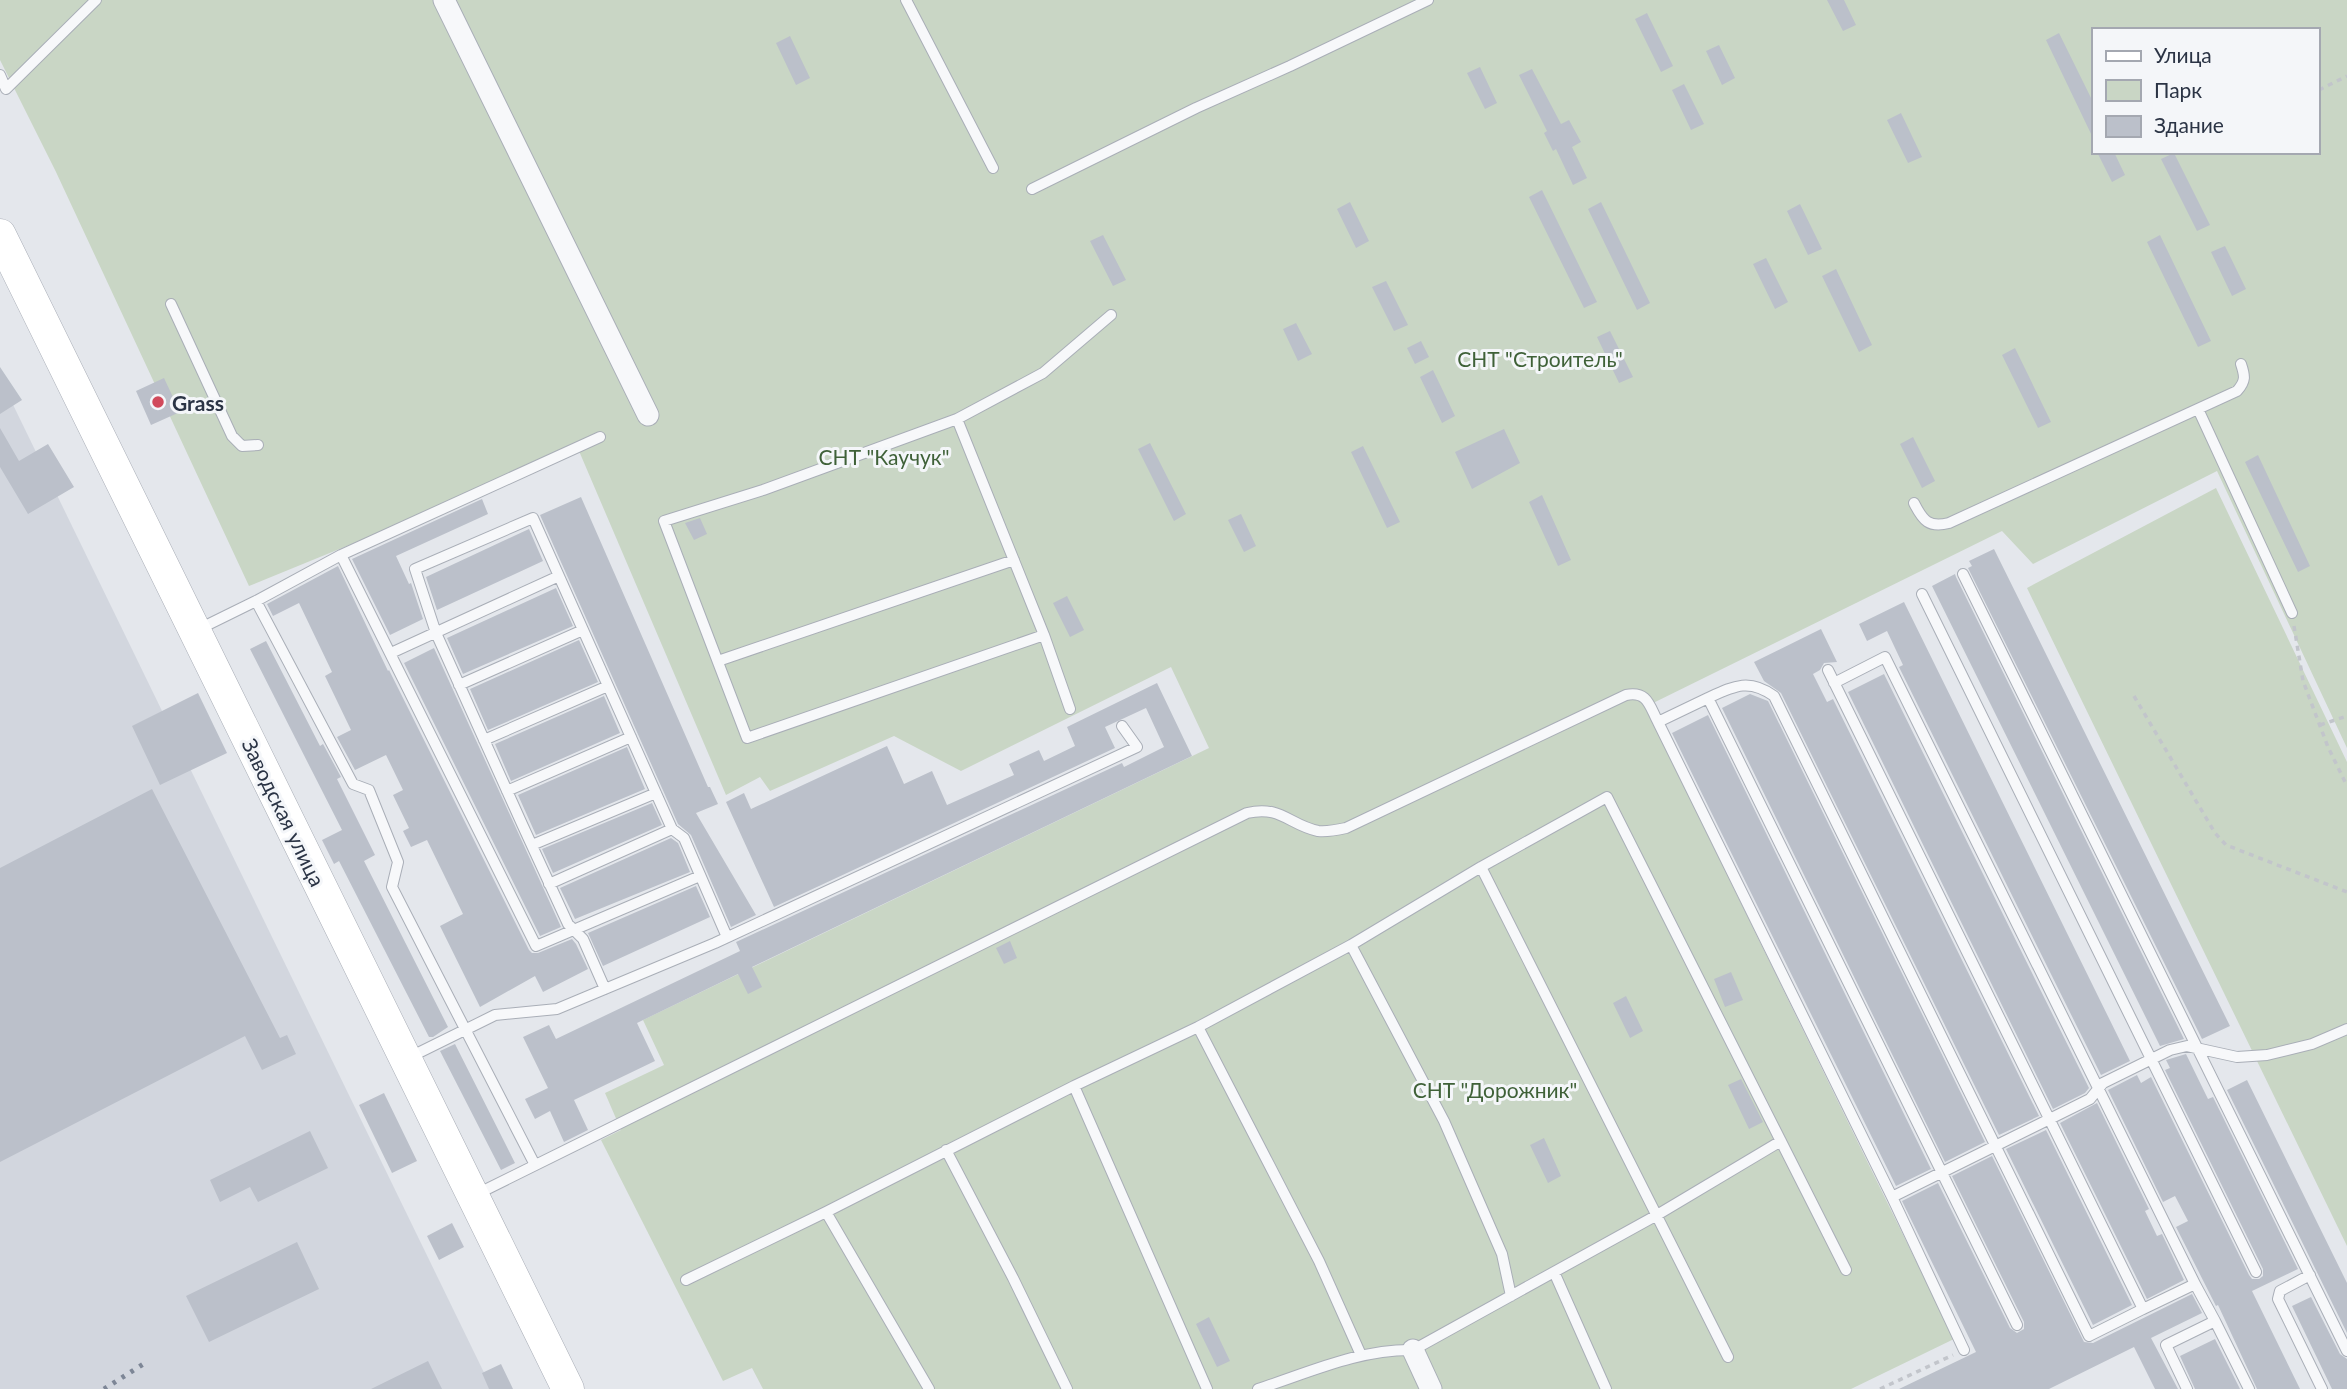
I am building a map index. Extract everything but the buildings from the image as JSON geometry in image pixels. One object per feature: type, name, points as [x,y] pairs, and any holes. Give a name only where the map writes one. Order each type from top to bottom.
[{"type":"main road","name":"Заводская улица","points":[[0,235],[568,1389]]},
{"type":"street","points":[[444,0],[648,415]]},
{"type":"street","points":[[1413,1350],[1432,1389]]},
{"type":"lane","points":[[0,75],[6,89],[96,0]]},
{"type":"lane","points":[[906,0],[993,168]]},
{"type":"lane","points":[[1032,189],[1196,108],[1428,0]]},
{"type":"lane","points":[[171,304],[232,436],[242,446],[258,445]]},
{"type":"lane","points":[[1044,635],[747,738],[664,521],[763,490],[957,419],[1043,373],[1111,315]]},
{"type":"lane","points":[[1914,503],[1922,519],[1929,525],[1949,523],[2237,391],[2244,383],[2245,377],[2241,363]]},
{"type":"lane","points":[[2198,409],[2292,613]]},
{"type":"lane","points":[[957,419],[1044,635],[1070,709]]},
{"type":"lane","points":[[195,631],[341,555],[600,437]]},
{"type":"lane","points":[[605,989],[583,939],[568,924],[549,884],[436,633],[415,569],[533,517],[672,829],[684,838],[727,937]]},
{"type":"lane","points":[[341,555],[536,946],[700,876]]},
{"type":"lane","points":[[718,661],[1014,560]]},
{"type":"lane","points":[[1963,574],[2347,1351]]},
{"type":"lane","points":[[391,653],[559,576]]},
{"type":"lane","points":[[1922,594],[2256,1272]]},
{"type":"lane","points":[[257,601],[353,784],[369,790],[398,862],[392,887],[535,1165]]},
{"type":"lane","points":[[459,685],[583,630]]},
{"type":"lane","points":[[1834,683],[1885,657],[2194,1284],[2249,1389]]},
{"type":"lane","points":[[1828,670],[2143,1310]]},
{"type":"lane","points":[[484,740],[608,685]]},
{"type":"lane","points":[[1658,722],[1729,688],[1761,686],[1774,696],[2089,1336],[2194,1284]]},
{"type":"lane","points":[[473,1196],[1247,813],[1267,809],[1316,830],[1346,828],[1626,695],[1637,693],[1644,696],[1658,722],[1892,1197],[1964,1350]]},
{"type":"lane","points":[[1708,698],[2017,1325]]},
{"type":"lane","points":[[406,1059],[495,1015],[557,1009],[727,937],[1137,747],[1122,726]]},
{"type":"lane","points":[[507,790],[631,737]]},
{"type":"lane","points":[[532,845],[656,793]]},
{"type":"lane","points":[[686,1280],[1198,1027],[1351,945],[1481,867],[1606,797],[1846,1270]]},
{"type":"lane","points":[[549,884],[672,829]]},
{"type":"lane","points":[[1481,867],[1728,1357]]},
{"type":"lane","points":[[1351,945],[1444,1121],[1502,1254],[1511,1296]]},
{"type":"lane","points":[[1198,1027],[1319,1261],[1361,1355]]},
{"type":"lane","points":[[1892,1197],[2090,1099],[2103,1083],[2170,1050],[2187,1046],[2237,1057],[2267,1055],[2312,1044],[2347,1030]]},
{"type":"lane","points":[[1074,1086],[1207,1389]]},
{"type":"lane","points":[[1266,1388],[1361,1355],[1387,1349],[1413,1350],[1657,1215],[1781,1140]]},
{"type":"lane","points":[[946,1150],[1067,1389]]},
{"type":"lane","points":[[826,1212],[929,1389]]},
{"type":"lane","points":[[1554,1272],[1606,1389]]},
{"type":"lane","points":[[2310,1276],[2280,1291],[2277,1299],[2322,1389]]},
{"type":"lane","points":[[2187,1389],[2166,1345],[2215,1321]]},
{"type":"path","points":[[2319,90],[2347,76]]},
{"type":"path","points":[[2292,613],[2303,681],[2347,786]]},
{"type":"path","points":[[2134,696],[2215,833],[2226,845],[2347,892]]},
{"type":"path","points":[[2320,725],[2347,716]]},
{"type":"path","points":[[1880,1389],[1964,1350]]},
{"type":"shaded area","points":[[0,378],[492,1389],[0,1389]]},
{"type":"green space","points":[[0,0],[2347,0],[2347,748],[2217,471],[2033,564],[2002,531],[1645,707],[1954,1339],[1851,1389],[763,1389],[752,1368],[723,1381],[601,1140],[621,1130],[605,1093],[664,1065],[643,1020],[1209,748],[1171,667],[961,771],[894,736],[770,791],[760,777],[726,795],[579,451],[249,586],[56,172],[0,60]]},
{"type":"green space","points":[[2216,488],[2347,762],[2347,1246],[2027,588]]},
{"type":"railway","points":[[104,1389],[145,1363]]},
{"type":"place","name":"Grass","points":[[158,402]]},
{"type":"park label","name":"СНТ \"Строитель\"","points":[[1540,358]]},
{"type":"park label","name":"СНТ \"Каучук\"","points":[[884,456]]},
{"type":"park label","name":"СНТ \"Дорожник\"","points":[[1495,1089]]}]
